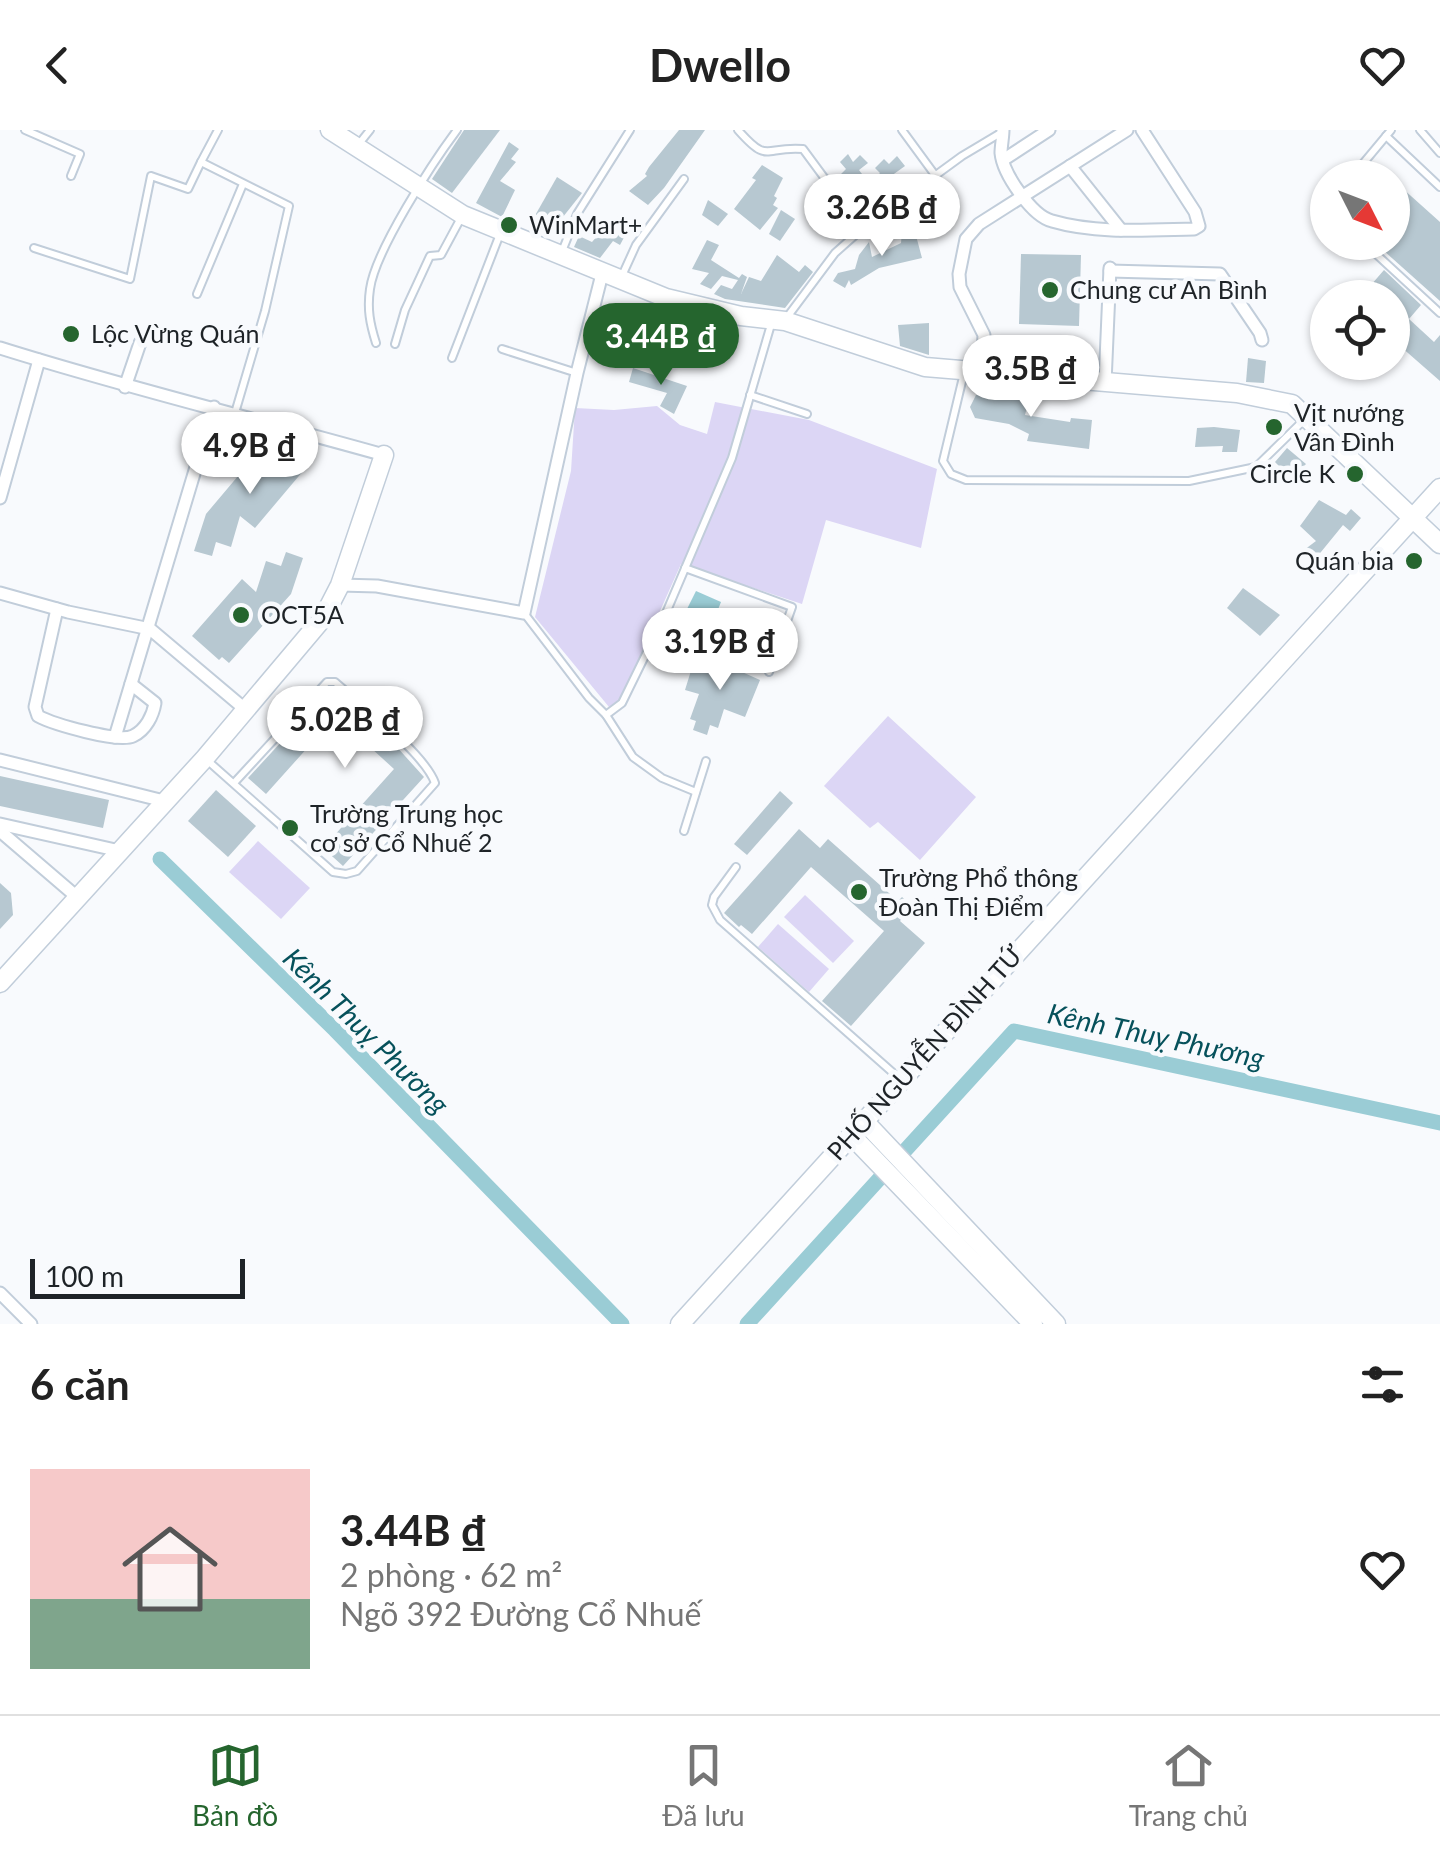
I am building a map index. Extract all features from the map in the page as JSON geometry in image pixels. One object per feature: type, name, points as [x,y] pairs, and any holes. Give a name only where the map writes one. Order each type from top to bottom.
[{"type":"street","points":[[330,130],[463,214],[666,298],[778,321],[924,368],[1272,398],[1292,404],[1440,544]]},
{"type":"street","points":[[1004,130],[1003,160],[1022,197],[1048,220],[1121,230],[1194,229],[1198,226],[1196,212],[1142,130]]},
{"type":"street","points":[[1003,160],[1049,130]]},
{"type":"street","points":[[973,373],[984,335],[960,288],[966,239],[979,224],[1127,130]]},
{"type":"street","points":[[1070,166],[1121,230]]},
{"type":"street","points":[[1104,383],[1110,270],[1220,274],[1262,340]]},
{"type":"street","points":[[340,586],[378,586],[524,613],[577,373],[612,277]]},
{"type":"street","points":[[125,387],[140,343]]},
{"type":"street","points":[[0,348],[125,387],[214,407],[384,455],[340,586],[322,618],[205,758],[0,983]]},
{"type":"street","points":[[0,498],[39,360]]},
{"type":"street","points":[[115,737],[214,407]]},
{"type":"street","name":"PHỐ NGUYỄN ĐÌNH TỨ","points":[[680,1324],[1440,488]]},
{"type":"street","points":[[0,594],[150,629],[246,710]]},
{"type":"street","points":[[57,609],[36,707],[38,716],[115,737],[132,736],[143,728],[155,702],[131,684]]},
{"type":"street","points":[[0,760],[164,801]]},
{"type":"street","points":[[0,828],[120,851]]},
{"type":"street","points":[[0,828],[77,897]]},
{"type":"street","points":[[858,1128],[1056,1324]]},
{"type":"street","points":[[907,1179],[1033,1324]]},
{"type":"street","points":[[0,1294],[31,1324]]},
{"type":"lane","points":[[25,130],[80,154],[70,176]]},
{"type":"lane","points":[[34,248],[130,280],[151,176],[188,189],[218,130]]},
{"type":"lane","points":[[357,146],[370,130]]},
{"type":"lane","points":[[376,343],[368,320],[370,285],[396,226],[457,130]]},
{"type":"lane","points":[[560,255],[577,214],[630,130]]},
{"type":"lane","points":[[738,130],[758,152],[803,149],[862,229]]},
{"type":"lane","points":[[902,130],[935,175]]},
{"type":"lane","points":[[606,714],[622,703],[685,568],[732,458],[778,321],[835,253],[862,229],[1004,130]]},
{"type":"lane","points":[[1420,130],[1440,153]]},
{"type":"lane","points":[[1366,160],[1388,133],[1440,186]]},
{"type":"lane","points":[[201,162],[289,206],[270,292],[235,413]]},
{"type":"lane","points":[[612,277],[684,179]]},
{"type":"lane","points":[[197,294],[243,184]]},
{"type":"lane","points":[[395,344],[405,310],[430,256],[441,255],[463,214]]},
{"type":"lane","points":[[452,358],[500,232]]},
{"type":"lane","points":[[1383,260],[1440,313]]},
{"type":"lane","points":[[502,349],[577,373]]},
{"type":"lane","points":[[973,373],[943,461],[951,474],[966,480],[1189,481],[1256,467],[1307,416]]},
{"type":"lane","points":[[750,396],[807,414]]},
{"type":"lane","points":[[685,568],[792,607],[768,672]]},
{"type":"lane","points":[[524,613],[589,698],[606,714],[633,756],[662,778],[696,792]]},
{"type":"lane","points":[[205,758],[333,872],[346,874],[357,870],[436,783],[412,752],[336,682],[328,682],[234,783]]},
{"type":"lane","points":[[684,831],[706,762]]},
{"type":"lane","points":[[736,867],[714,897],[712,905],[720,920],[901,1080]]},
{"type":"shaded area","points":[[715,402],[809,420],[937,469],[921,548],[826,520],[802,604],[681,564],[618,705],[609,707],[535,617],[571,471],[575,408],[657,406],[680,425],[707,434]]},
{"type":"shaded area","points":[[888,716],[976,797],[920,860],[878,822],[870,828],[824,786]]},
{"type":"shaded area","points":[[258,841],[310,888],[281,919],[229,872]]},
{"type":"shaded area","points":[[805,895],[854,941],[833,963],[784,917]]},
{"type":"shaded area","points":[[778,924],[829,969],[809,992],[758,947]]},
{"type":"water","points":[[696,591],[721,602],[708,635],[679,625]]},
{"type":"building","points":[[464,130],[500,130],[452,193],[432,179]]},
{"type":"building","points":[[679,130],[705,130],[648,205],[629,191],[647,176],[649,167]]},
{"type":"building","points":[[509,142],[519,149],[511,159],[516,162],[500,181],[515,190],[502,217],[476,203]]},
{"type":"building","points":[[848,154],[853,162],[860,155],[868,163],[859,170],[868,182],[861,188],[852,176],[842,184],[837,178],[846,169],[840,162]]},
{"type":"building","points":[[897,156],[905,166],[873,189],[869,185],[880,173],[875,168],[884,159],[889,164]]},
{"type":"building","points":[[762,165],[783,178],[774,196],[777,198],[773,205],[778,208],[760,230],[734,209]]},
{"type":"building","points":[[557,177],[582,193],[551,232],[529,226]]},
{"type":"building","points":[[1410,195],[1440,222],[1440,301],[1394,260],[1410,260]]},
{"type":"building","points":[[708,200],[728,214],[718,226],[702,215]]},
{"type":"building","points":[[781,210],[795,219],[780,241],[769,234]]},
{"type":"building","points":[[614,217],[629,228],[620,245],[613,241],[600,258],[574,247],[579,236],[592,242]]},
{"type":"building","points":[[914,228],[922,258],[879,268],[851,285],[849,280],[845,288],[833,281],[838,273],[855,269],[869,242],[872,257],[901,243],[902,231]]},
{"type":"building","points":[[707,240],[719,245],[711,260],[739,278],[742,274],[747,277],[741,294],[749,277],[761,281],[777,255],[799,272],[805,265],[813,272],[785,308],[725,299],[714,294],[721,285],[732,289],[738,280],[722,276],[711,289],[700,284],[709,273],[692,269]]},
{"type":"building","name":"Chung cư An Bình","points":[[1021,254],[1081,255],[1079,326],[1019,324]]},
{"type":"building","points":[[1384,270],[1395,280],[1375,280]]},
{"type":"building","points":[[1410,295],[1421,305],[1410,318]]},
{"type":"building","points":[[1410,320],[1434,342],[1440,335],[1440,381],[1410,355]]},
{"type":"building","points":[[929,323],[929,355],[900,346],[898,325]]},
{"type":"building","points":[[1248,358],[1266,361],[1264,383],[1246,382]]},
{"type":"building","points":[[633,368],[687,386],[674,414],[660,406],[667,393],[629,382]]},
{"type":"building","points":[[999,389],[1030,395],[1025,415],[1070,422],[1071,418],[1092,420],[1089,449],[1027,441],[1029,434],[1009,424],[975,418],[970,407],[976,395],[998,393]]},
{"type":"building","points":[[1197,428],[1240,430],[1237,452],[1222,452],[1223,446],[1195,447]]},
{"type":"building","points":[[265,444],[273,450],[276,446],[291,460],[297,453],[309,464],[255,528],[240,516],[231,547],[216,542],[212,556],[194,551],[206,514]]},
{"type":"building","points":[[1287,448],[1306,464],[1296,475],[1288,466],[1284,471],[1275,462]]},
{"type":"building","points":[[1319,500],[1346,515],[1351,509],[1361,518],[1350,531],[1343,525],[1312,563],[1300,553],[1316,541],[1300,526]]},
{"type":"building","name":"OCT5A","points":[[286,552],[303,558],[291,594],[229,663],[222,657],[219,660],[192,636],[242,579],[256,592],[266,561],[281,566]]},
{"type":"building","points":[[1243,588],[1280,615],[1260,636],[1227,608]]},
{"type":"building","points":[[724,658],[744,666],[742,672],[760,680],[745,717],[724,709],[718,728],[710,725],[707,735],[693,730],[696,721],[690,719],[699,694],[685,690],[694,661],[719,669]]},
{"type":"building","points":[[330,689],[386,735],[424,777],[343,866],[323,848],[394,769],[336,716],[266,794],[248,778]]},
{"type":"building","points":[[0,776],[109,800],[103,828],[0,806]]},
{"type":"building","points":[[216,790],[256,826],[228,857],[188,821]]},
{"type":"building","points":[[780,791],[793,803],[747,855],[734,844]]},
{"type":"building","points":[[799,829],[820,848],[828,839],[898,901],[902,897],[912,906],[900,921],[925,943],[851,1026],[822,1001],[884,931],[811,867],[752,934],[724,913]]},
{"type":"building","points":[[0,883],[11,893],[13,915],[0,929]]},
{"type":"waterway","name":"Kênh Thuỵ Phương","points":[[160,859],[335,1030],[622,1324]]},
{"type":"waterway","name":"Kênh Thuỵ Phương","points":[[747,1324],[1014,1031],[1440,1123]]},
{"type":"place","name":"WinMart+","points":[[509,225]]},
{"type":"place","name":"Chung cư An Bình","points":[[1050,290]]},
{"type":"place","name":"Lộc Vừng Quán","points":[[71,334]]},
{"type":"place","name":"Vịt nướng Vân Đình","points":[[1274,427]]},
{"type":"place","name":"Circle K","points":[[1355,474]]},
{"type":"place","name":"Quán bia","points":[[1414,561]]},
{"type":"place","name":"OCT5A","points":[[241,615]]},
{"type":"place","name":"Trường Trung học cơ sở Cổ Nhuế 2","points":[[290,828]]},
{"type":"place","name":"Trường Phổ thông Đoàn Thị Điểm","points":[[859,892]]}]
